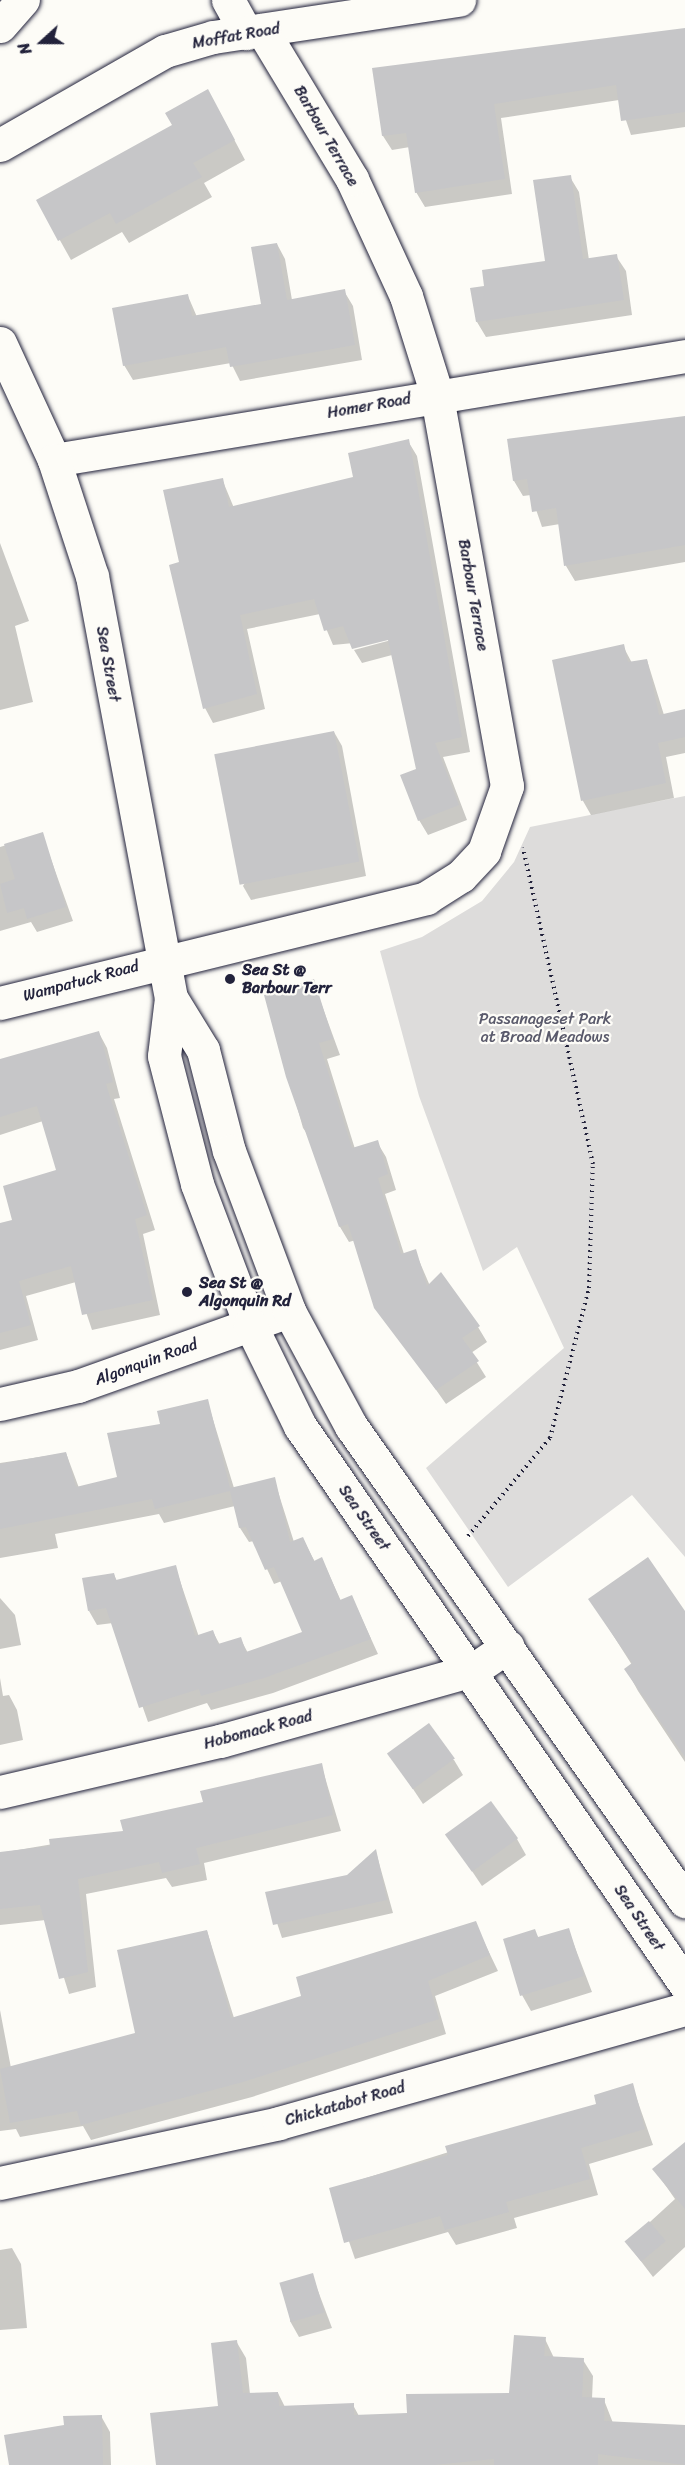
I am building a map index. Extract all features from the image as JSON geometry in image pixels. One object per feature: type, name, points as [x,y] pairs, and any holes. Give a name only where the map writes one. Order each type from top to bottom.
[{"type":"street","points":[[0,26],[23,0]]},
{"type":"street","name":"Barbour Terrace","points":[[162,959],[426,898],[460,876],[484,851],[507,786],[437,395],[406,297],[352,179],[254,32],[228,0]]},
{"type":"street","name":"Moffat Road","points":[[0,144],[165,51],[254,32],[459,0]]},
{"type":"street","name":"Sea Street","points":[[0,343],[54,460],[92,576],[171,998],[203,1050],[229,1151],[288,1311],[351,1425],[448,1560],[685,1901]]},
{"type":"street","name":"Homer Road","points":[[54,460],[437,395],[685,356]]},
{"type":"street","name":"Wampatuck Road","points":[[0,1003],[162,959]]},
{"type":"street","name":"Sea Street","points":[[171,998],[164,1056],[196,1184],[250,1324],[300,1426],[473,1670],[685,1984]]},
{"type":"street","name":"Algonquin Road","points":[[0,1404],[78,1386],[288,1311]]},
{"type":"street","name":"Hobomack Road","points":[[0,1792],[220,1741],[473,1670],[508,1646]]},
{"type":"street","name":"Chickatabot Road","points":[[0,2183],[279,2123],[685,2009]]},
{"type":"path","points":[[448,1560],[550,1438],[589,1288],[593,1164],[521,840]]},
{"type":"green space","name":"Passanageset Park at Broad Meadows","points":[[685,796],[685,1557],[632,1495],[508,1587],[426,1468],[564,1348],[517,1247],[483,1271],[419,1096],[380,951],[422,937],[482,901],[514,862],[530,827]]},
{"type":"building","points":[[685,28],[685,112],[621,121],[616,85],[494,104],[505,179],[415,193],[406,133],[382,136],[372,68]]},
{"type":"building","points":[[208,89],[235,140],[193,163],[202,177],[116,224],[110,213],[58,241],[36,200],[172,125],[165,113]]},
{"type":"building","points":[[571,175],[583,259],[617,254],[624,300],[476,322],[470,288],[484,286],[482,270],[545,261],[533,180]]},
{"type":"building","points":[[277,243],[287,300],[345,289],[355,345],[230,367],[226,347],[123,366],[112,308],[188,294],[192,316],[261,304],[251,247]]},
{"type":"building","points":[[685,416],[685,545],[564,566],[556,508],[532,512],[527,479],[513,481],[507,439]]},
{"type":"building","points":[[409,439],[462,737],[435,743],[459,805],[418,821],[400,775],[416,769],[388,640],[352,649],[343,626],[324,631],[314,599],[240,615],[257,694],[203,709],[169,565],[179,562],[163,490],[223,478],[229,507],[353,477],[348,453]]},
{"type":"building","points":[[624,644],[628,662],[647,659],[659,715],[685,709],[685,737],[658,743],[666,783],[581,801],[552,660]]},
{"type":"building","points":[[334,731],[359,862],[240,885],[214,754]]},
{"type":"building","points":[[43,832],[66,907],[27,919],[24,908],[7,913],[0,884],[15,879],[4,844]]},
{"type":"building","points":[[314,979],[333,1039],[319,1043],[352,1148],[378,1140],[388,1174],[378,1178],[401,1254],[416,1249],[427,1286],[441,1272],[480,1326],[462,1338],[479,1361],[436,1390],[374,1308],[348,1224],[339,1227],[286,1077],[264,995]]},
{"type":"building","points":[[99,1031],[113,1082],[106,1084],[147,1215],[135,1219],[153,1300],[82,1315],[71,1266],[19,1281],[31,1325],[0,1333],[0,1223],[12,1220],[3,1186],[56,1170],[37,1106],[0,1117],[0,1059]]},
{"type":"building","points":[[208,1399],[230,1488],[275,1477],[290,1542],[303,1537],[314,1561],[322,1557],[340,1600],[352,1595],[371,1639],[264,1678],[201,1696],[199,1689],[139,1708],[106,1608],[88,1611],[82,1578],[114,1573],[116,1580],[176,1565],[195,1636],[213,1630],[218,1644],[241,1637],[246,1652],[302,1632],[274,1567],[265,1570],[246,1527],[239,1528],[230,1491],[155,1509],[152,1499],[0,1529],[0,1464],[66,1452],[76,1487],[117,1477],[107,1433],[160,1424],[157,1411]]},
{"type":"building","points":[[648,1557],[685,1611],[685,1757],[624,1669],[632,1663],[588,1599]]},
{"type":"building","points":[[429,1723],[455,1759],[413,1789],[387,1754]]},
{"type":"building","points":[[322,1763],[333,1815],[196,1848],[200,1864],[162,1873],[159,1862],[78,1879],[88,1972],[59,1979],[40,1905],[0,1909],[0,1852],[50,1846],[49,1839],[123,1831],[120,1820],[203,1802],[200,1791]]},
{"type":"building","points":[[491,1801],[518,1838],[472,1872],[445,1835]]},
{"type":"building","points":[[376,1849],[387,1900],[273,1925],[265,1892],[347,1875]]},
{"type":"building","points":[[476,1921],[490,1955],[428,1981],[439,2019],[243,2082],[81,2125],[77,2111],[10,2123],[0,2069],[135,2033],[117,1950],[207,1930],[231,2018],[301,1996],[296,1977]]},
{"type":"building","points":[[569,1928],[584,1976],[520,1996],[503,1939],[535,1929],[538,1937]]},
{"type":"building","points":[[633,2083],[645,2129],[581,2148],[590,2179],[506,2202],[509,2212],[445,2230],[440,2216],[344,2243],[329,2188],[448,2155],[445,2146],[596,2104],[594,2095]]},
{"type":"building","points":[[685,2142],[685,2209],[652,2169]]},
{"type":"building","points":[[649,2221],[666,2241],[641,2261],[624,2242]]},
{"type":"building","points":[[313,2273],[324,2312],[291,2322],[279,2283]]},
{"type":"building","points":[[514,2335],[546,2337],[544,2356],[584,2358],[582,2397],[605,2398],[604,2421],[685,2425],[685,2465],[598,2454],[598,2465],[494,2465],[494,2459],[434,2465],[156,2465],[150,2413],[218,2406],[211,2343],[237,2340],[243,2393],[278,2392],[279,2406],[354,2403],[354,2415],[407,2413],[406,2394],[509,2393]]},
{"type":"building","points":[[102,2415],[103,2465],[9,2465],[4,2435],[64,2425],[63,2416]]},
{"type":"place","name":"Sea St @ Barbour Terr","points":[[230,979]]},
{"type":"place","name":"Sea St @ Algonquin Rd","points":[[187,1292]]}]
